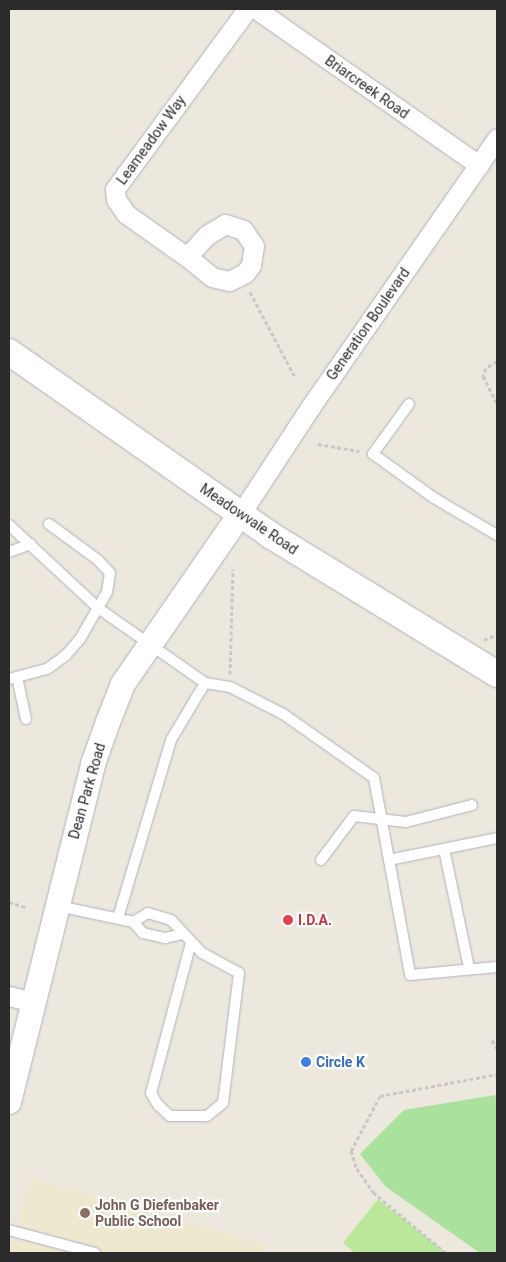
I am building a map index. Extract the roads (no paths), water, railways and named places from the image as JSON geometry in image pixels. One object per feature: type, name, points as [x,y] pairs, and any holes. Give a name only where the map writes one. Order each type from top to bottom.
[{"type":"main road","name":"Meadowvale Road","points":[[9,352],[270,535],[497,674]]},
{"type":"street","name":"Leameadow Way","points":[[187,257],[214,229],[225,224],[235,225],[243,230],[254,246],[251,265],[242,276],[220,280],[187,257],[126,214],[116,199],[115,189],[247,9]]},
{"type":"street","name":"Briarcreek Road","points":[[256,9],[478,165]]},
{"type":"street","name":"Generation Boulevard","points":[[241,513],[316,398],[497,138]]},
{"type":"street","name":"Dean Park Road","points":[[9,1102],[56,906],[93,764],[108,722],[123,684],[152,645],[241,513]]},
{"type":"street","points":[[9,996],[33,1002]]},
{"type":"lane","points":[[409,404],[374,454],[434,498],[497,535]]},
{"type":"lane","points":[[26,719],[13,678],[47,669],[66,655],[107,592],[110,573],[98,560],[49,524]]},
{"type":"lane","points":[[9,525],[98,608],[205,683],[230,687],[283,714],[374,778],[410,975],[469,968],[497,967]]},
{"type":"lane","points":[[9,552],[31,544]]},
{"type":"lane","points":[[118,918],[171,740],[205,683]]},
{"type":"lane","points":[[321,860],[354,816],[381,817],[406,822],[472,805]]},
{"type":"lane","points":[[389,860],[497,838]]},
{"type":"lane","points":[[444,849],[469,968]]},
{"type":"lane","points":[[56,906],[133,922],[143,933],[165,938],[182,934]]},
{"type":"lane","points":[[133,922],[148,913],[171,920],[182,934],[202,953],[239,973],[223,1103],[208,1116],[170,1116],[158,1105],[151,1093],[191,943]]},
{"type":"lane","points":[[9,1230],[95,1253]]},
{"type":"place","name":"I.D.A.","points":[[288,920]]},
{"type":"place","name":"Circle K","points":[[306,1062]]},
{"type":"place","name":"John G Diefenbaker Public School","points":[[85,1213]]}]
